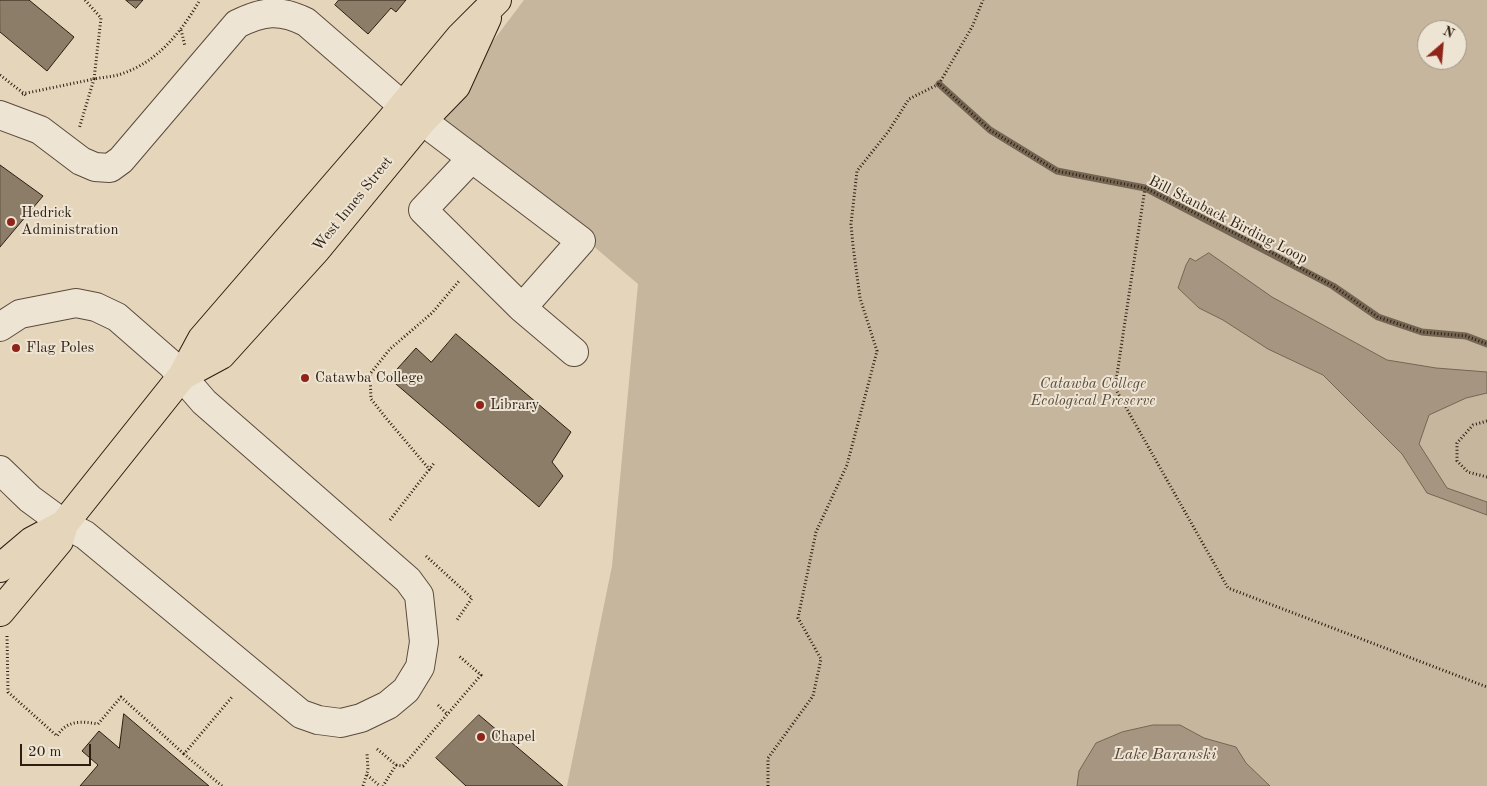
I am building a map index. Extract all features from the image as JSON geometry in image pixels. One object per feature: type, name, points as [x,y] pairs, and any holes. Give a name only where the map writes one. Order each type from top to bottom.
[{"type":"main road","name":"West Innes Street","points":[[4,620],[59,541],[64,524],[182,376],[221,355],[316,250],[412,113],[456,86],[495,3]]},
{"type":"main road","name":"West Innes Street","points":[[0,568],[32,541],[64,524]]},
{"type":"lane","points":[[0,115],[40,130],[81,161],[95,167],[110,168],[121,160],[238,24],[254,15],[290,14],[306,22],[412,113],[581,240],[522,308]]},
{"type":"lane","points":[[472,158],[423,210],[522,308],[574,352]]},
{"type":"lane","points":[[0,327],[20,314],[76,303],[96,308],[117,317],[172,365],[204,402],[408,580],[419,595],[424,642],[420,668],[406,690],[388,705],[361,718],[341,723],[318,720],[301,714],[82,533],[64,524],[30,499],[0,470]]},
{"type":"path","points":[[76,138],[94,79],[102,18],[85,0]]},
{"type":"path","points":[[16,94],[24,94],[120,74],[145,63],[159,53],[181,30],[200,0]]},
{"type":"path","points":[[768,786],[768,758],[813,696],[821,659],[798,618],[816,532],[847,465],[877,351],[860,298],[853,246],[851,224],[857,170],[888,132],[909,99],[939,84],[972,27],[983,0]]},
{"type":"path","points":[[0,75],[31,100]]},
{"type":"path","name":"Bill Stanback Birding Loop","points":[[939,84],[990,130],[1057,171],[1145,188],[1256,244],[1333,286],[1378,317],[1422,332],[1466,336],[1487,344]]},
{"type":"path","points":[[1145,188],[1115,388],[1228,588],[1487,687]]},
{"type":"path","points":[[430,470],[371,399],[370,374],[390,349],[432,313],[476,262]]},
{"type":"path","points":[[1487,422],[1473,425],[1457,443],[1457,461],[1468,472],[1487,477]]},
{"type":"path","points":[[390,520],[435,462]]},
{"type":"path","points":[[426,556],[472,598],[457,620]]},
{"type":"path","points":[[4,620],[8,692],[57,736],[63,727],[74,723],[87,722],[98,724],[121,696],[222,786]]},
{"type":"path","points":[[377,749],[396,765],[403,766],[481,675],[459,656]]},
{"type":"path","points":[[184,754],[232,697]]},
{"type":"path","points":[[438,705],[447,714]]},
{"type":"path","points":[[363,786],[368,770],[367,753]]},
{"type":"path","points":[[367,775],[381,786],[396,765]]},
{"type":"green space","name":"Catawba College Ecological Preserve","points":[[524,0],[1487,0],[1487,786],[567,786],[612,566],[638,284],[438,114]]},
{"type":"water","points":[[1209,253],[1272,297],[1387,360],[1436,368],[1487,372],[1487,393],[1466,398],[1429,415],[1419,444],[1447,488],[1487,502],[1487,515],[1427,493],[1402,454],[1323,375],[1268,349],[1223,320],[1199,308],[1178,288],[1190,258],[1195,261]]},
{"type":"water","name":"Lake Baranski","points":[[1153,725],[1180,725],[1204,738],[1236,747],[1246,763],[1270,786],[1077,786],[1079,771],[1096,743],[1122,732]]},
{"type":"building","points":[[0,0],[29,0],[74,37],[47,71],[0,32]]},
{"type":"building","points":[[126,0],[143,0],[136,8]]},
{"type":"building","points":[[339,0],[406,0],[396,12],[391,8],[368,34],[335,5]]},
{"type":"building","name":"Hedrick Administration","points":[[0,165],[43,196],[0,247]]},
{"type":"building","name":"Library","points":[[456,334],[571,432],[552,462],[563,476],[539,507],[389,378],[416,348],[431,362]]},
{"type":"building","points":[[124,714],[209,786],[80,786],[98,765],[82,751],[99,731],[119,748]]},
{"type":"building","name":"Chapel","points":[[479,715],[563,786],[466,786],[436,758]]},
{"type":"waterway","points":[[939,84],[990,130],[1057,171],[1145,188],[1333,286],[1378,317],[1422,332],[1466,336],[1487,344]]},
{"type":"place","name":"Hedrick Administration","points":[[11,222]]},
{"type":"place","name":"Flag Poles","points":[[16,348]]},
{"type":"place","name":"Catawba College","points":[[305,378]]},
{"type":"place","name":"Library","points":[[480,405]]},
{"type":"place","name":"Chapel","points":[[481,737]]}]
